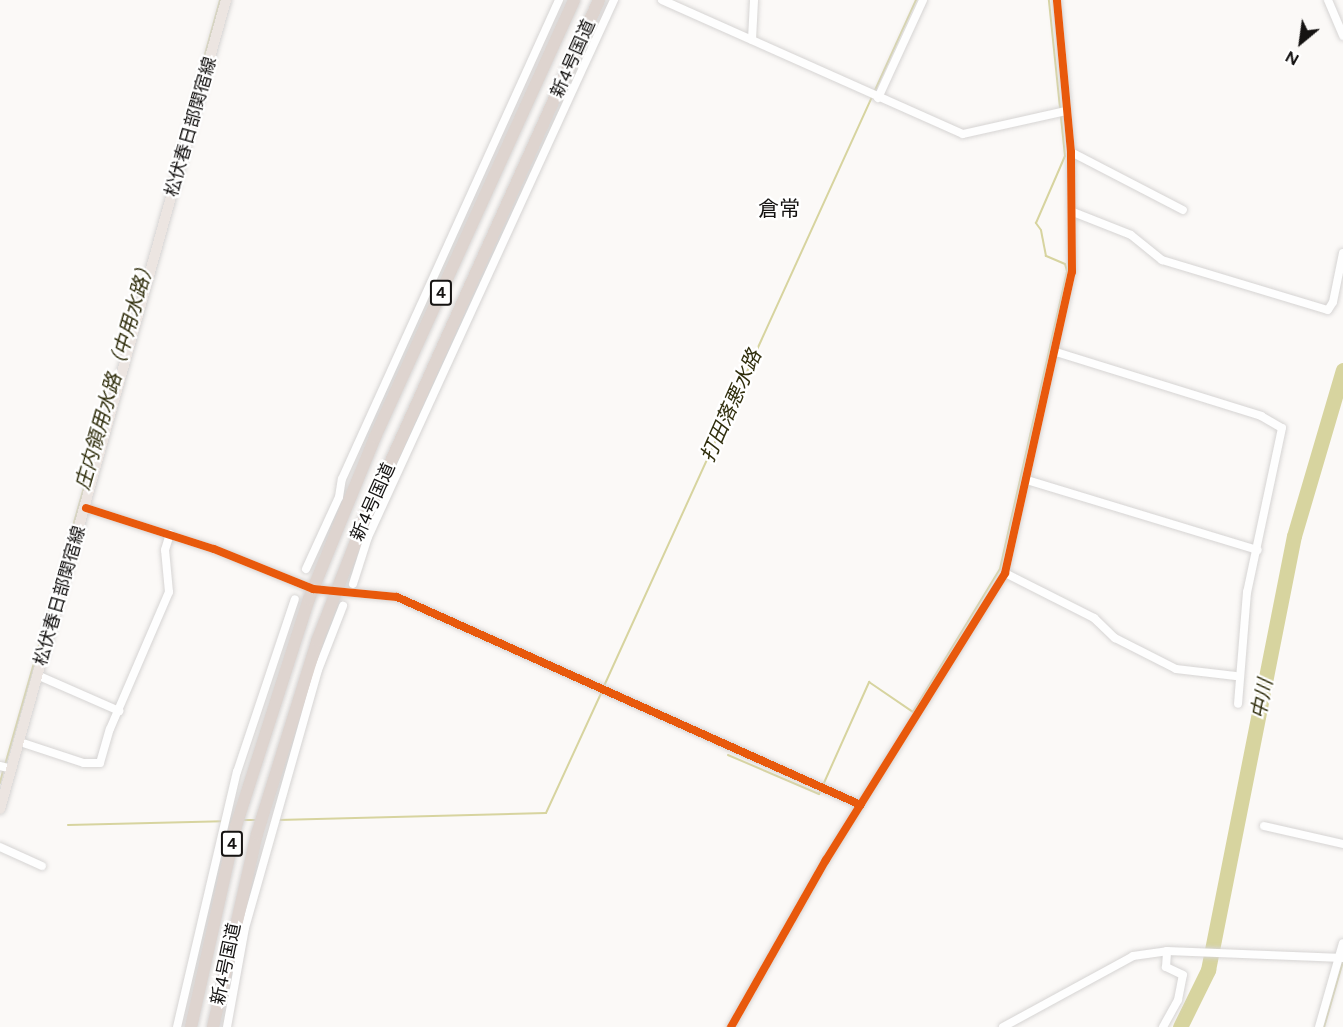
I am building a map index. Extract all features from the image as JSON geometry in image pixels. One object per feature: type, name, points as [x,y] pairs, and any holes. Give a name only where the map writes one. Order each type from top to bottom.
[{"type":"highway","name":"新4号国道","points":[[191,1027],[205,934],[281,663],[313,589],[338,513],[574,0]]},
{"type":"highway","name":"新4号国道","points":[[213,1027],[237,938],[272,782],[313,669],[335,593],[368,524],[599,0]]},
{"type":"main road","name":"松伏春日部関宿線","points":[[0,810],[226,0]]},
{"type":"street","points":[[306,569],[338,513],[342,479],[560,0]]},
{"type":"street","points":[[353,584],[368,524],[614,0]]},
{"type":"street","points":[[662,0],[963,134],[1066,111]]},
{"type":"street","points":[[752,40],[754,0]]},
{"type":"street","points":[[878,98],[923,0]]},
{"type":"street","points":[[731,1027],[861,805],[1005,573],[1072,272],[1071,152],[1057,0]]},
{"type":"street","points":[[1328,0],[1343,36]]},
{"type":"street","points":[[1071,152],[1183,210]]},
{"type":"street","points":[[1073,212],[1131,235],[1162,260],[1328,310],[1333,302],[1343,253]]},
{"type":"street","points":[[1056,352],[1261,416],[1282,428],[1258,550],[1247,592],[1238,704]]},
{"type":"street","points":[[1027,480],[1258,550]]},
{"type":"street","points":[[86,508],[170,534],[313,589],[335,593],[397,597],[861,805]]},
{"type":"street","points":[[20,742],[84,763],[100,763],[110,729],[168,592],[165,550],[170,534]]},
{"type":"street","points":[[1005,573],[1094,618],[1115,638],[1176,669],[1236,676]]},
{"type":"street","points":[[281,663],[295,598]]},
{"type":"street","points":[[313,669],[343,606]]},
{"type":"street","points":[[37,675],[119,711]]},
{"type":"street","points":[[0,766],[12,769]]},
{"type":"street","points":[[1264,826],[1343,844]]},
{"type":"street","points":[[0,847],[42,866]]},
{"type":"street","points":[[177,1027],[205,934]]},
{"type":"street","points":[[227,1027],[237,938]]},
{"type":"street","points":[[1319,1027],[1341,958],[1343,943]]},
{"type":"street","points":[[1004,1027],[1102,969],[1133,956],[1169,952],[1341,958]]},
{"type":"street","points":[[1164,1027],[1178,1000],[1183,975],[1166,967],[1169,952]]},
{"type":"waterway","name":"庄内領用水路（中用水路）","points":[[168,188],[220,0]]},
{"type":"waterway","name":"打田落悪水路","points":[[604,686],[916,0]]},
{"type":"waterway","points":[[728,755],[819,794],[869,682],[913,712],[1000,569],[1067,271],[1065,264],[1046,256],[1041,230],[1036,223],[1065,156],[1049,0]]},
{"type":"waterway","name":"中川","points":[[1180,1027],[1208,970],[1294,536],[1343,370]]},
{"type":"waterway","name":"庄内領用水路（中用水路）","points":[[5,765],[105,413]]},
{"type":"waterway","points":[[278,820],[546,813],[602,691]]},
{"type":"waterway","name":"庄内領用水路（中用水路）","points":[[0,783],[3,771]]},
{"type":"waterway","points":[[242,820],[257,820]]},
{"type":"waterway","points":[[68,825],[233,821]]},
{"type":"waterway","points":[[1324,1027],[1343,961]]},
{"type":"cycle path","points":[[731,1027],[826,860],[1005,573],[1072,272],[1071,152],[1057,0]]},
{"type":"cycle path","points":[[86,508],[214,549],[313,589],[397,597],[861,805]]},
{"type":"district","name":"倉常","points":[[779,209]]}]
